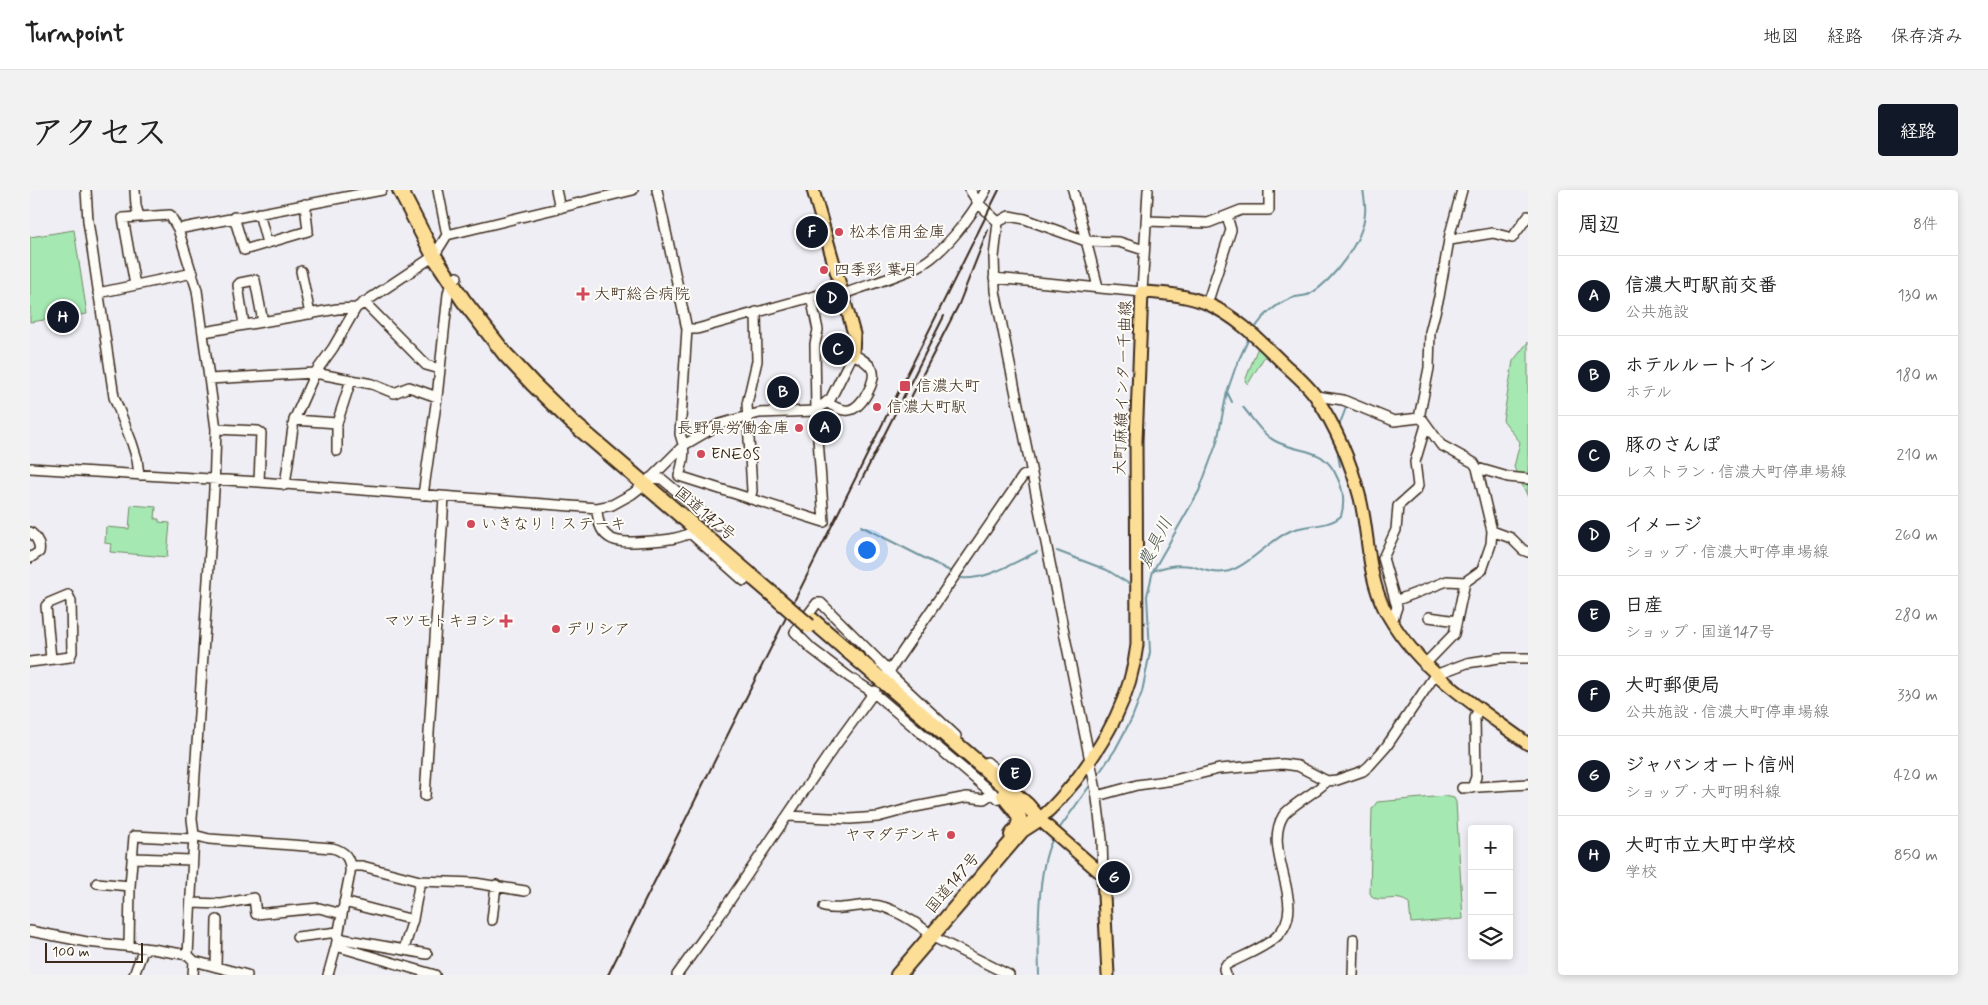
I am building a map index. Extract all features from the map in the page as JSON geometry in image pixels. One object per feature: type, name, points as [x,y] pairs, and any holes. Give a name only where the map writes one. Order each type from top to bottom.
[{"type":"highway","name":"国道147号","points":[[400,190],[454,279],[532,372],[648,481],[1002,793],[1027,805],[1043,823]]},
{"type":"highway","name":"国道147号","points":[[409,190],[437,252]]},
{"type":"highway","points":[[998,856],[1000,850],[1019,827],[1018,811],[1002,793]]},
{"type":"highway","name":"国道147号","points":[[907,975],[934,937],[998,856],[1022,830],[1043,823]]},
{"type":"highway","name":"国道147号","points":[[898,975],[1043,823]]},
{"type":"main road","points":[[813,190],[854,334],[854,354]]},
{"type":"main road","name":"大町麻績インター千曲線","points":[[1043,823],[1091,764],[1126,697],[1132,674],[1137,645],[1136,441],[1142,292],[1181,296],[1207,304],[1245,327],[1316,396],[1341,444],[1353,474],[1363,513],[1373,578],[1379,596],[1392,622],[1424,665],[1435,675],[1528,744]]},
{"type":"main road","points":[[1043,823],[1103,875],[1108,975]]},
{"type":"street","points":[[86,190],[88,221],[114,396],[132,443],[139,474]]},
{"type":"street","points":[[135,190],[139,216]]},
{"type":"street","points":[[178,229],[382,190]]},
{"type":"street","points":[[284,485],[294,420],[315,373],[333,348],[356,308],[437,252],[447,235],[438,190]]},
{"type":"street","points":[[556,190],[560,208]]},
{"type":"street","points":[[447,235],[560,208],[594,195],[633,190]]},
{"type":"street","points":[[657,190],[687,329],[680,434],[684,444],[684,458],[679,476],[824,522],[816,411],[814,344],[818,330],[811,297]]},
{"type":"street","points":[[970,190],[979,204],[998,222]]},
{"type":"street","points":[[687,329],[697,329],[834,291],[842,293],[910,270],[926,262],[954,235],[979,204],[986,190]]},
{"type":"street","points":[[1073,190],[1098,287]]},
{"type":"street","points":[[994,278],[1142,292],[1148,190]]},
{"type":"street","points":[[1146,221],[1208,223],[1240,210],[1269,210],[1269,190]]},
{"type":"street","points":[[1392,622],[1396,612],[1395,601],[1383,558],[1384,552],[1396,530],[1398,506],[1418,486],[1415,462],[1429,368],[1430,332],[1440,298],[1450,240],[1462,190]]},
{"type":"street","points":[[234,217],[244,250],[308,231],[305,204]]},
{"type":"street","points":[[258,213],[267,243]]},
{"type":"street","points":[[135,285],[123,218],[170,215],[178,229],[193,273],[204,332],[216,429],[192,819],[191,958],[193,975]]},
{"type":"street","points":[[998,222],[1009,216],[1025,218],[1086,241],[1119,242],[1144,250]]},
{"type":"street","points":[[1207,304],[1231,230],[1227,216]]},
{"type":"street","points":[[1450,240],[1493,233],[1512,238],[1528,216]]},
{"type":"street","points":[[998,222],[994,257],[996,300],[1097,792],[1102,839],[1103,875]]},
{"type":"street","points":[[301,271],[310,314]]},
{"type":"street","points":[[98,293],[193,273]]},
{"type":"street","points":[[424,495],[448,294],[454,279]]},
{"type":"street","points":[[244,325],[238,285],[240,282],[255,280],[263,322]]},
{"type":"street","points":[[364,302],[426,365],[440,370]]},
{"type":"street","points":[[204,332],[337,308],[356,308]]},
{"type":"street","points":[[750,499],[752,491],[746,415],[748,396],[757,361],[756,312]]},
{"type":"street","points":[[30,468],[259,482],[597,508],[621,501],[648,481],[684,444],[720,424],[746,415],[770,412],[816,411],[828,403],[854,354],[868,364],[872,369],[873,379],[861,403],[850,410],[836,408],[828,403]]},
{"type":"street","points":[[209,379],[315,373],[372,384],[394,394],[409,387],[437,397]]},
{"type":"street","points":[[337,451],[337,423],[351,380]]},
{"type":"street","points":[[1316,396],[1343,400],[1394,421],[1422,422],[1433,432],[1441,445],[1474,463],[1477,468],[1492,531],[1491,544],[1482,570],[1465,582],[1447,581],[1395,601]]},
{"type":"street","points":[[294,420],[337,423]]},
{"type":"street","points":[[216,429],[258,431],[261,433],[259,482]]},
{"type":"street","points":[[1477,468],[1508,477],[1528,479]]},
{"type":"street","points":[[887,674],[1023,476],[1031,472]]},
{"type":"street","points":[[648,481],[662,479],[718,526]]},
{"type":"street","points":[[425,796],[444,497]]},
{"type":"street","points":[[597,508],[597,521],[611,539],[619,542],[632,542],[681,538],[690,533],[744,581]]},
{"type":"street","points":[[1492,531],[1511,538],[1523,550],[1528,552]]},
{"type":"street","points":[[30,532],[36,538],[40,552],[30,558]]},
{"type":"street","points":[[1424,665],[1454,634],[1465,582]]},
{"type":"street","points":[[30,662],[70,657],[72,652],[71,601],[68,595],[46,606],[51,659]]},
{"type":"street","points":[[788,816],[850,819],[878,817],[915,807],[966,798],[984,798],[1002,793],[1011,785],[1008,780],[887,674],[819,602],[794,632],[812,649],[849,677],[874,692],[1002,793]]},
{"type":"street","points":[[1429,617],[1457,621]]},
{"type":"street","points":[[1097,792],[1174,780],[1219,769],[1282,764],[1298,766],[1328,780],[1337,780],[1369,766],[1386,747],[1435,675],[1467,663],[1498,658],[1528,658]]},
{"type":"street","points":[[677,975],[874,692]]},
{"type":"street","points":[[1472,788],[1476,778],[1475,718],[1479,708]]},
{"type":"street","points":[[1226,975],[1224,969],[1226,965],[1271,941],[1284,928],[1289,907],[1286,882],[1278,857],[1280,824],[1288,810],[1310,796],[1328,780]]},
{"type":"street","points":[[1462,788],[1528,784]]},
{"type":"street","points":[[128,946],[134,836],[193,837],[332,848],[348,857],[351,866],[328,975]]},
{"type":"street","points":[[133,858],[192,860]]},
{"type":"street","points":[[351,866],[362,866],[400,874],[420,881],[496,885],[525,892]]},
{"type":"street","points":[[404,949],[413,920],[420,881]]},
{"type":"street","points":[[97,883],[130,886]]},
{"type":"street","points":[[492,920],[496,885]]},
{"type":"street","points":[[191,903],[222,904],[254,898],[256,914],[319,908],[342,914]]},
{"type":"street","points":[[344,902],[413,920]]},
{"type":"street","points":[[824,907],[876,905],[904,916],[934,937],[1009,975]]},
{"type":"street","points":[[216,966],[217,920]]},
{"type":"street","points":[[30,931],[87,942],[144,948],[191,958],[247,975]]},
{"type":"street","points":[[297,937],[337,939],[427,954]]},
{"type":"street","points":[[337,939],[435,975]]},
{"type":"street","points":[[1353,975],[1354,939]]},
{"type":"street","points":[[134,975],[144,948]]},
{"type":"green space","points":[[74,230],[87,314],[30,322],[30,237]]},
{"type":"green space","points":[[1528,342],[1528,497],[1514,467],[1520,442],[1503,420],[1513,361]]},
{"type":"green space","points":[[1258,347],[1266,354],[1248,384],[1245,381]]},
{"type":"green space","points":[[131,505],[156,507],[155,519],[159,519],[159,522],[170,523],[167,557],[110,552],[111,544],[105,543],[106,527],[129,529]]},
{"type":"green space","points":[[1445,796],[1454,798],[1456,802],[1463,919],[1411,923],[1409,903],[1405,900],[1373,898],[1370,893],[1372,809],[1377,802]]},
{"type":"waterway","name":"農具川","points":[[1254,330],[1266,314],[1277,306],[1289,299],[1310,294],[1337,270],[1353,247],[1363,223],[1365,213],[1363,190]]},
{"type":"waterway","name":"農具川","points":[[1097,776],[1115,750],[1132,718],[1142,692],[1150,652],[1147,596],[1153,571],[1199,491],[1217,442],[1227,392],[1249,338]]},
{"type":"waterway","name":"農具川","points":[[1227,392],[1232,402]]},
{"type":"waterway","points":[[1339,426],[1347,405]]},
{"type":"waterway","points":[[1153,571],[1181,565],[1212,572],[1225,572],[1249,560],[1290,531],[1330,522],[1341,516],[1343,507],[1342,488],[1332,468],[1326,461],[1311,452],[1285,445],[1270,438],[1243,407]]},
{"type":"waterway","points":[[1338,454],[1340,466]]},
{"type":"waterway","points":[[861,526],[950,571]]},
{"type":"waterway","points":[[1057,551],[1107,570],[1131,585]]},
{"type":"waterway","points":[[961,578],[990,574],[1037,552]]},
{"type":"waterway","name":"農具川","points":[[1059,829],[1091,784]]},
{"type":"waterway","name":"農具川","points":[[1039,975],[1039,904],[1041,884],[1048,850],[1054,837]]},
{"type":"railway","points":[[608,975],[999,190]]},
{"type":"railway","points":[[904,411],[959,304],[988,230]]},
{"type":"railway","points":[[860,483],[944,316]]},
{"type":"place","name":"大町郵便局","points":[[812,232]]},
{"type":"place","name":"松本信用金庫","points":[[839,232]]},
{"type":"place","name":"四季彩 葉月","points":[[824,270]]},
{"type":"place","name":"大町総合病院","points":[[583,294]]},
{"type":"place","name":"イメージ","points":[[832,298]]},
{"type":"place","name":"大町市立大町中学校","points":[[63,317]]},
{"type":"place","name":"豚のさんぽ","points":[[838,349]]},
{"type":"place","name":"信濃大町","points":[[905,386]]},
{"type":"place","name":"ホテルルートイン","points":[[783,392]]},
{"type":"place","name":"信濃大町駅","points":[[877,407]]},
{"type":"place","name":"信濃大町駅前交番","points":[[825,427]]},
{"type":"place","name":"長野県労働金庫","points":[[799,428]]},
{"type":"place","name":"ENEOS","points":[[701,454]]},
{"type":"place","name":"いきなり！ステーキ","points":[[471,524]]},
{"type":"place","name":"マツモトキヨシ","points":[[506,621]]},
{"type":"place","name":"デリシア","points":[[556,629]]},
{"type":"place","name":"日産","points":[[1015,774]]},
{"type":"place","name":"ヤマダデンキ","points":[[951,835]]},
{"type":"place","name":"ジャパンオート信州","points":[[1114,877]]}]
